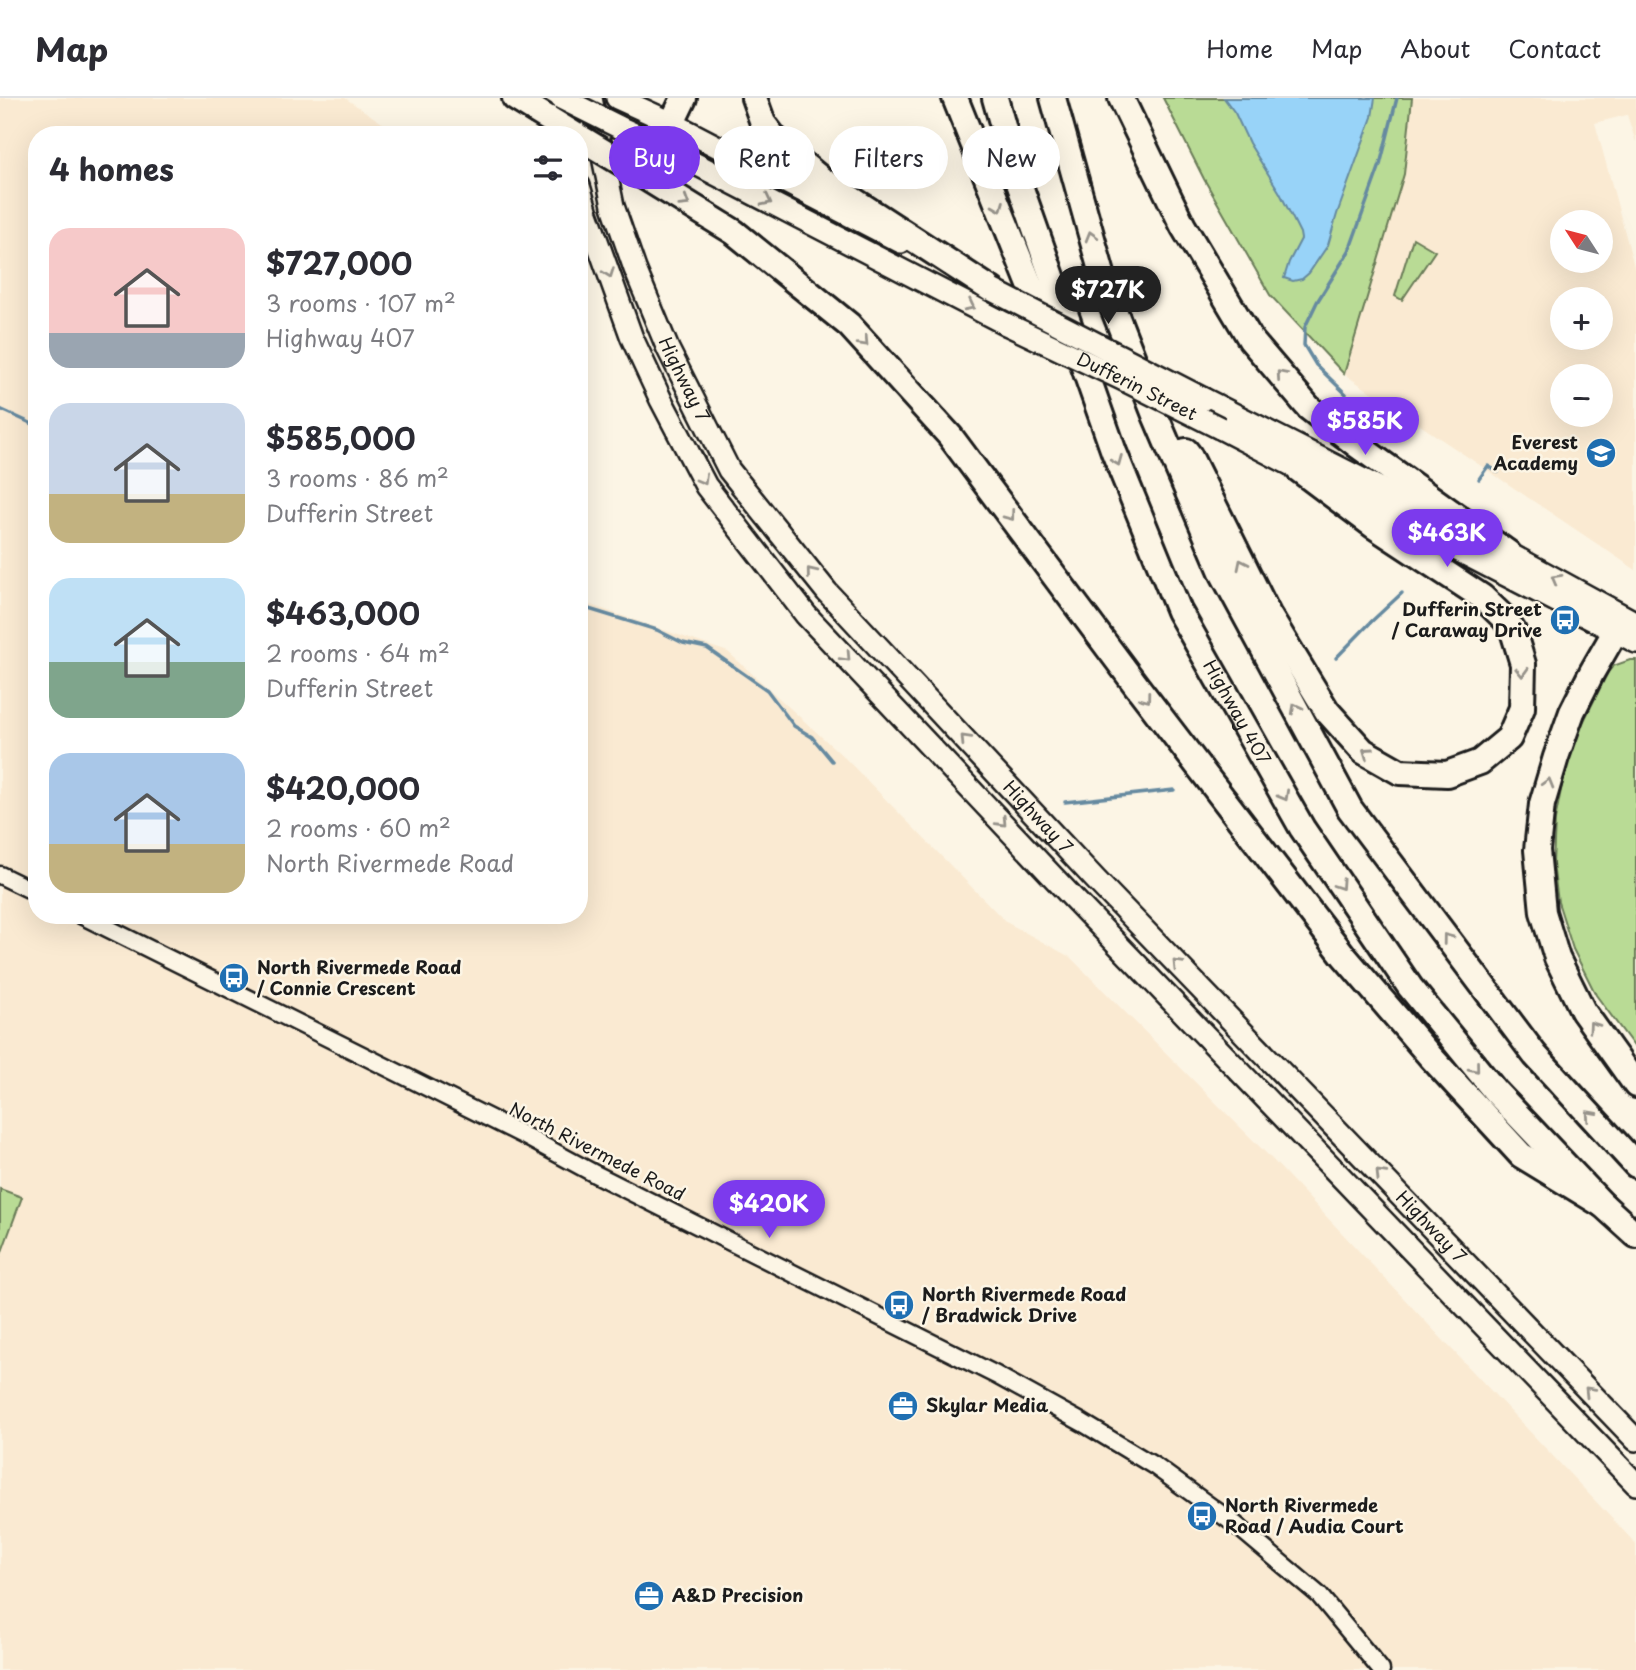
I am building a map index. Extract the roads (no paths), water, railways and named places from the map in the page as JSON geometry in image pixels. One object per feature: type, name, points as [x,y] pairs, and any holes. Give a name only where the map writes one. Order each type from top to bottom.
[{"type":"highway","points":[[515,98],[561,126]]},
{"type":"highway","points":[[671,126],[684,98]]},
{"type":"highway","points":[[754,98],[763,122],[779,144],[821,179],[992,290]]},
{"type":"highway","points":[[955,98],[1030,285],[1094,397]]},
{"type":"highway","name":"Highway 407","points":[[995,98],[1019,183],[1094,397],[1179,611],[1302,828],[1402,975],[1494,1091],[1603,1205],[1636,1235]]},
{"type":"highway","points":[[1053,98],[1107,292],[1155,415],[1223,574],[1350,809],[1535,1055],[1636,1166]]},
{"type":"highway","points":[[1121,98],[1183,226],[1251,340],[1309,408],[1508,552]]},
{"type":"highway","points":[[588,143],[734,232],[849,325],[950,436],[1136,685],[1344,956],[1430,1056],[1521,1155],[1603,1205]]},
{"type":"highway","points":[[1155,415],[1189,455],[1268,614],[1327,712],[1363,751],[1400,772],[1447,774],[1480,762],[1509,738],[1522,708],[1523,664],[1513,631],[1505,618],[1482,597],[1374,526],[1298,468]]},
{"type":"highway","points":[[1629,632],[1592,672],[1572,712],[1542,804],[1536,850],[1543,912],[1557,958],[1583,1011],[1636,1085]]},
{"type":"main road","name":"Dufferin Street","points":[[561,98],[617,126]]},
{"type":"main road","points":[[561,98],[566,126]]},
{"type":"main road","name":"Highway 7","points":[[591,98],[613,206],[635,269],[668,348],[729,470],[827,592],[1085,868],[1636,1440]]},
{"type":"main road","name":"Dufferin Street","points":[[617,98],[672,123],[1204,399],[1508,552],[1629,632]]},
{"type":"main road","name":"Dufferin Street","points":[[700,167],[1006,324],[1122,379],[1629,632]]},
{"type":"main road","name":"Highway 7","points":[[588,216],[632,338],[706,486],[806,615],[1074,899],[1636,1484]]},
{"type":"street","points":[[0,875],[28,889]]},
{"type":"street","name":"North Rivermede Road","points":[[99,924],[522,1134],[595,1174],[996,1375],[1083,1423],[1156,1466],[1236,1525],[1319,1595],[1381,1670]]},
{"type":"water","points":[[1224,98],[1375,98],[1372,117],[1328,245],[1302,279],[1293,281],[1284,278],[1301,239],[1300,233],[1235,113]]},
{"type":"waterway","points":[[1346,394],[1316,365],[1304,345],[1305,327],[1317,302],[1349,251],[1380,165],[1397,98]]},
{"type":"waterway","points":[[0,409],[28,422]]},
{"type":"waterway","points":[[1479,479],[1488,466],[1498,472]]},
{"type":"waterway","points":[[1336,658],[1402,593]]},
{"type":"waterway","points":[[588,609],[657,630],[683,643],[707,648],[767,690],[794,726],[812,737],[832,761]]},
{"type":"waterway","points":[[1065,802],[1174,790]]},
{"type":"place","name":"Everest Academy","points":[[1601,453]]},
{"type":"place","name":"Dufferin Street / Caraway Drive","points":[[1565,620]]},
{"type":"place","name":"North Rivermede Road / Connie Crescent","points":[[234,978]]},
{"type":"place","name":"North Rivermede Road / Bradwick Drive","points":[[899,1305]]},
{"type":"place","name":"Skylar Media","points":[[903,1406]]},
{"type":"place","name":"North Rivermede Road / Audia Court","points":[[1202,1516]]},
{"type":"place","name":"A&D Precision","points":[[649,1596]]}]
